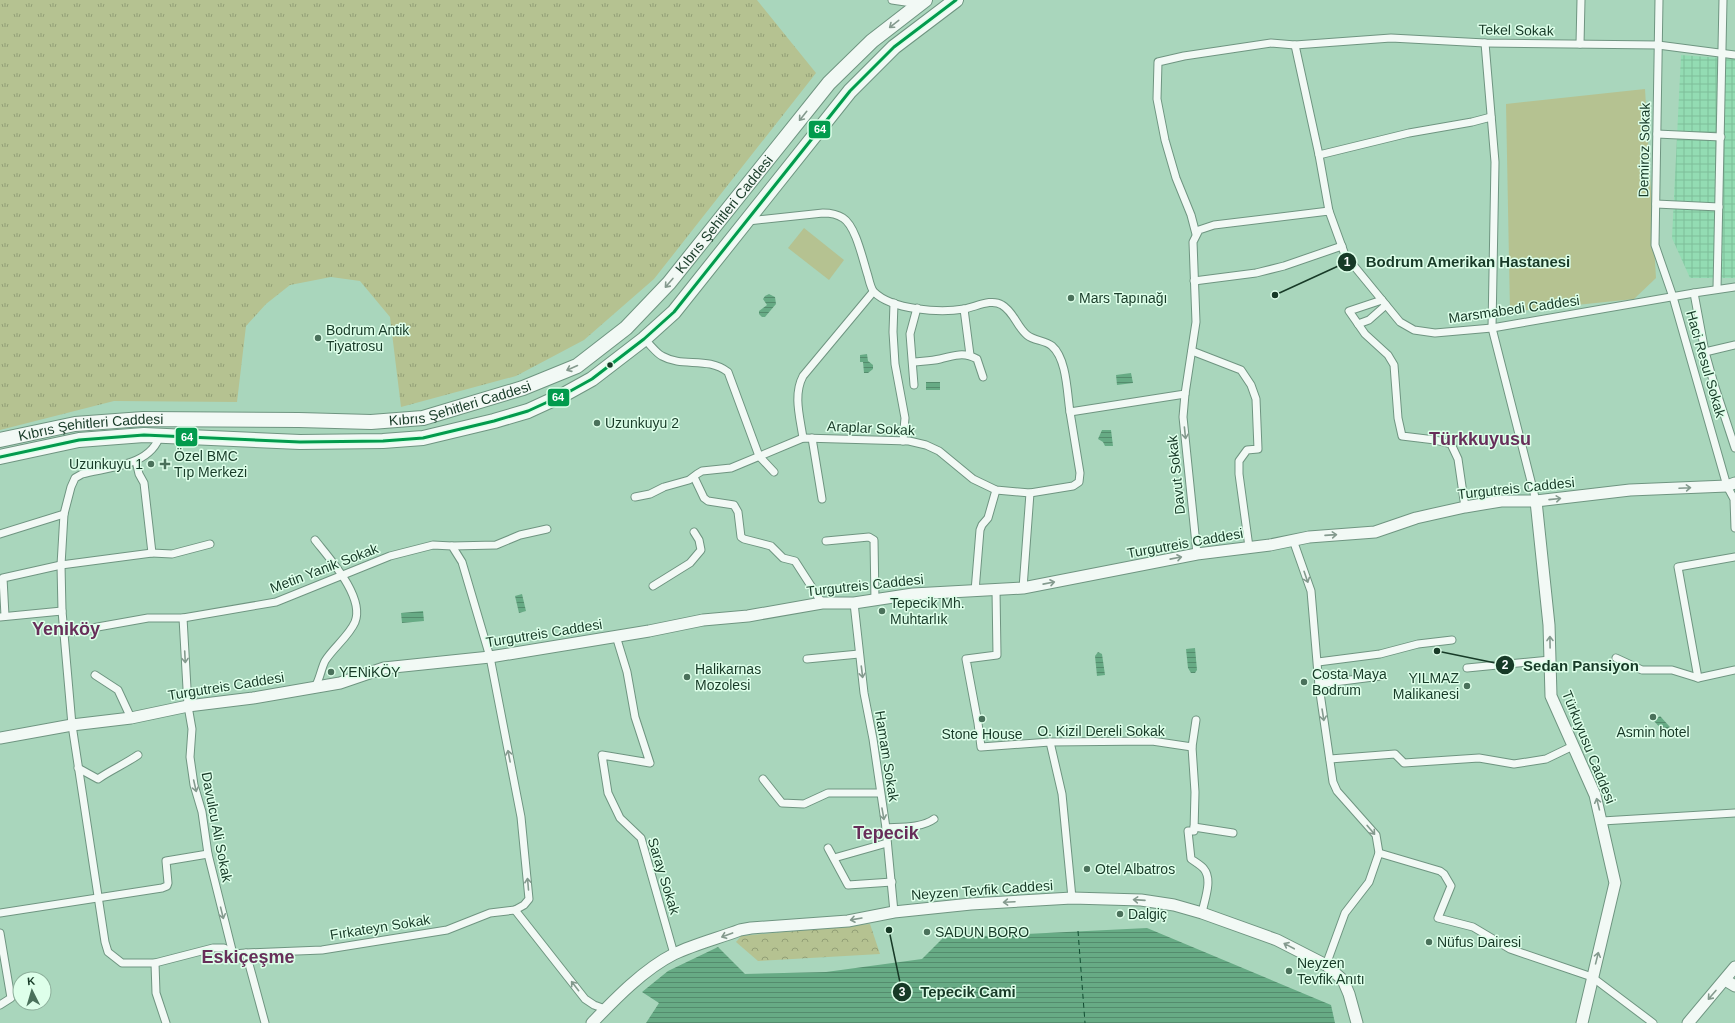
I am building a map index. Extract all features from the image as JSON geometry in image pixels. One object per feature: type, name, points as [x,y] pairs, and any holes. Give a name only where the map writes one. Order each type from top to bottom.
[{"type":"highway","name":"Kıbrıs Şehitleri Caddesi","points":[[0,457],[79,440],[160,435],[300,442],[383,441],[423,438],[494,422],[547,403],[592,379],[644,339],[674,312],[850,91],[894,48],[956,0]]},
{"type":"highway","name":"Kıbrıs Şehitleri Caddesi","points":[[0,440],[75,424],[143,419],[371,422],[423,418],[523,388],[577,366],[626,328],[669,283],[829,83],[872,41],[922,2]]},
{"type":"main road","name":"Turgutreis Caddesi","points":[[0,738],[72,724],[131,718],[188,706],[253,698],[340,683],[384,668],[490,657],[703,620],[748,616],[822,603],[854,603],[913,594],[1023,588],[1197,554],[1309,537],[1375,532],[1416,518],[1501,501],[1536,501],[1630,490],[1731,484]]},
{"type":"main road","name":"Türkuyusu Caddesi","points":[[1536,501],[1549,625],[1551,696],[1595,795],[1615,883],[1582,1023]]},
{"type":"main road","name":"Neyzen Tevfik Caddesi","points":[[592,1023],[605,1009],[654,966],[674,954],[750,928],[848,921],[894,912],[970,904],[1072,898],[1140,900],[1174,905],[1202,913],[1277,940],[1326,966],[1343,980],[1349,994],[1357,1023]]},
{"type":"main road","points":[[1688,1023],[1730,982],[1735,967]]},
{"type":"street","points":[[892,0],[922,2]]},
{"type":"street","points":[[1580,44],[1581,0]]},
{"type":"street","name":"Demiroz Sokak","points":[[1659,0],[1655,245],[1673,297]]},
{"type":"street","points":[[1717,289],[1723,0]]},
{"type":"street","name":"Tekel Sokak","points":[[1196,234],[1191,215],[1176,178],[1165,140],[1157,99],[1158,62],[1184,56],[1272,43],[1295,45],[1391,38],[1485,43],[1658,45],[1735,55]]},
{"type":"street","points":[[1485,43],[1495,162],[1492,328],[1536,501]]},
{"type":"street","name":"Marsmabedi Caddesi","points":[[1295,45],[1319,155],[1329,211],[1345,255],[1400,322],[1414,330],[1435,333],[1492,328],[1673,297],[1694,292],[1735,287]]},
{"type":"street","points":[[1319,155],[1409,133],[1472,122],[1491,117]]},
{"type":"street","points":[[1657,134],[1721,137]]},
{"type":"street","points":[[1656,204],[1719,207]]},
{"type":"street","points":[[747,221],[823,212],[834,214],[844,218],[852,227],[873,292],[885,300],[902,306],[946,310],[964,309],[986,303],[997,303],[1002,305],[1011,313],[1022,330],[1029,337],[1052,346],[1062,359],[1070,412],[1185,394],[1196,322],[1192,242],[1199,230],[1214,225],[1329,211]]},
{"type":"street","points":[[1194,281],[1256,272],[1284,266],[1342,246]]},
{"type":"street","points":[[803,438],[797,397],[798,386],[803,376],[873,292]]},
{"type":"street","points":[[1694,292],[1705,352],[1735,448]]},
{"type":"street","name":"Haci Resul Sokak","points":[[1673,297],[1731,484],[1734,499],[1735,528]]},
{"type":"street","points":[[894,303],[895,358],[905,418],[903,441]]},
{"type":"street","points":[[1358,324],[1369,320],[1384,303]]},
{"type":"street","points":[[1384,303],[1349,311],[1365,334],[1388,356],[1394,365],[1398,418],[1402,436],[1436,440],[1450,444],[1458,459],[1465,507]]},
{"type":"street","points":[[914,385],[914,362],[910,334],[917,308]]},
{"type":"street","points":[[964,309],[970,355]]},
{"type":"street","points":[[644,339],[661,356],[674,361],[711,363],[720,366],[728,372],[759,456],[774,472]]},
{"type":"street","points":[[1705,352],[1735,345]]},
{"type":"street","points":[[1192,351],[1241,370],[1251,385],[1256,399],[1258,449],[1247,450],[1239,461],[1239,474],[1249,547]]},
{"type":"street","points":[[914,362],[938,360],[963,354],[970,355],[977,359],[982,377]]},
{"type":"street","name":"Davut Sokak","points":[[1185,394],[1183,417],[1197,554]]},
{"type":"street","name":"Araplar Sokak","points":[[635,497],[650,494],[664,487],[689,480],[702,471],[731,468],[803,438],[903,441],[926,445],[939,450],[973,478],[996,490],[1030,493],[1073,486],[1079,482],[1080,472],[1070,412]]},
{"type":"street","points":[[160,435],[157,445],[136,461],[82,474],[75,478],[71,486],[64,514],[61,565],[62,610],[72,724],[105,942],[108,952],[122,963],[155,963],[213,948],[224,948],[233,954],[246,954],[265,1023]]},
{"type":"street","points":[[812,438],[822,499]]},
{"type":"street","points":[[136,461],[139,474],[144,483],[152,553]]},
{"type":"street","points":[[694,477],[704,498],[708,501],[734,505],[738,512],[741,537],[744,540],[771,546],[783,558],[795,561],[822,603]]},
{"type":"street","points":[[975,591],[980,530],[988,518],[996,490]]},
{"type":"street","points":[[1023,588],[1030,493]]},
{"type":"street","points":[[0,534],[64,514]]},
{"type":"street","name":"Metin Yanik Sokak","points":[[64,633],[148,618],[183,618],[276,602],[390,556],[433,545],[496,545],[520,535],[547,529]]},
{"type":"street","points":[[653,586],[690,563],[700,550],[699,540],[694,532]]},
{"type":"street","points":[[826,541],[869,536],[874,540],[875,601]]},
{"type":"street","points":[[315,540],[342,575],[353,596],[357,612],[355,623],[325,661],[315,687]]},
{"type":"street","points":[[1293,540],[1311,591],[1319,684],[1333,782],[1337,791],[1376,836],[1379,853],[1369,882],[1345,913],[1326,966]]},
{"type":"street","points":[[62,610],[3,616],[3,578],[61,565],[152,553],[172,554],[210,544]]},
{"type":"street","points":[[452,546],[462,562],[490,657],[522,824],[529,899],[524,905],[515,910],[585,999],[594,1005],[605,1009]]},
{"type":"street","points":[[1698,678],[1678,567],[1735,557]]},
{"type":"street","name":"O. Kizil Dereli Sokak","points":[[996,590],[997,655],[966,659],[981,747],[1050,742],[1152,741],[1192,748]]},
{"type":"street","name":"Hamam Sokak","points":[[854,603],[859,654],[886,828],[894,912]]},
{"type":"street","name":"Davulcu Ali Sokak","points":[[183,618],[188,706],[192,728],[190,757],[194,785],[202,812],[208,854],[233,954]]},
{"type":"street","name":"Saray Sokak","points":[[616,636],[627,672],[636,717],[650,763],[602,755],[608,793],[620,818],[641,838],[674,954]]},
{"type":"street","points":[[1318,662],[1380,654],[1418,644],[1452,640]]},
{"type":"street","points":[[807,659],[859,654]]},
{"type":"street","points":[[1616,658],[1642,670],[1672,670],[1698,678],[1735,670]]},
{"type":"street","points":[[1467,668],[1550,660]]},
{"type":"street","points":[[95,675],[118,690],[131,718]]},
{"type":"street","points":[[1319,684],[1381,676]]},
{"type":"street","points":[[1196,720],[1192,748],[1195,792],[1194,831],[1188,830],[1191,859],[1205,870],[1208,886],[1202,913]]},
{"type":"street","points":[[1050,742],[1062,794],[1072,898]]},
{"type":"street","points":[[1330,759],[1394,754],[1404,763],[1479,758],[1514,764],[1546,759],[1573,746]]},
{"type":"street","points":[[78,768],[98,779],[138,756]]},
{"type":"street","points":[[763,779],[782,803],[804,804],[828,793],[880,793]]},
{"type":"street","points":[[1602,821],[1735,813]]},
{"type":"street","points":[[886,828],[930,822],[934,819]]},
{"type":"street","points":[[1194,827],[1233,834]]},
{"type":"street","points":[[834,858],[887,843]]},
{"type":"street","points":[[828,848],[848,884],[892,882]]},
{"type":"street","points":[[1379,853],[1440,871],[1444,874],[1450,886],[1438,918],[1473,927],[1510,949],[1592,976],[1653,1023]]},
{"type":"street","points":[[0,913],[99,899],[162,888],[167,886],[168,883],[166,861],[208,854]]},
{"type":"street","name":"Fırkateyn Sokak","points":[[246,954],[322,950],[447,930],[490,913],[515,910]]},
{"type":"street","points":[[0,933],[11,998],[0,1005]]},
{"type":"street","points":[[155,963],[156,993],[166,1023]]},
{"type":"shaded area","points":[[1681,55],[1735,59],[1735,278],[1690,278],[1672,238]]},
{"type":"shaded area","points":[[769,294],[775,297],[776,304],[765,317],[762,317],[759,314],[759,311],[767,305],[763,299]]},
{"type":"shaded area","points":[[867,354],[868,361],[873,365],[873,369],[868,373],[864,373],[863,362],[860,362],[860,355]]},
{"type":"shaded area","points":[[1131,373],[1133,383],[1117,385],[1116,375]]},
{"type":"shaded area","points":[[926,382],[940,382],[940,390],[926,390]]},
{"type":"shaded area","points":[[1102,430],[1111,430],[1113,446],[1105,446],[1103,442],[1098,439]]},
{"type":"shaded area","points":[[522,594],[526,611],[519,613],[515,596]]},
{"type":"shaded area","points":[[423,611],[424,621],[402,623],[401,613]]},
{"type":"shaded area","points":[[1195,648],[1197,670],[1195,673],[1191,673],[1188,668],[1186,649]]},
{"type":"shaded area","points":[[1098,652],[1102,654],[1105,675],[1097,676],[1095,656]]},
{"type":"shaded area","points":[[1660,716],[1670,727],[1664,732],[1654,721]]},
{"type":"shaded area","points":[[1147,928],[1331,1005],[1335,1023],[646,1023],[659,1003],[642,992],[668,971],[718,947],[745,974],[826,972],[922,959],[943,938]]},
{"type":"green space","points":[[0,0],[757,0],[816,73],[654,279],[584,340],[516,376],[401,407],[390,317],[360,281],[331,277],[290,285],[266,304],[246,326],[237,402],[114,401],[0,430]]},
{"type":"green space","points":[[1645,89],[1656,278],[1634,299],[1510,312],[1506,104]]},
{"type":"green space","points":[[804,228],[844,260],[829,280],[788,248]]},
{"type":"green space","points":[[870,924],[880,954],[758,961],[736,942],[741,936]]},
{"type":"ferry route","points":[[1078,931],[1085,1023]]},
{"type":"transit line","name":"64","points":[[0,457],[79,440],[144,435],[300,442],[383,441],[423,438],[494,421],[528,411],[565,394],[592,379],[644,339],[674,312],[850,91],[894,47],[956,0]]},
{"type":"place","name":"Bodrum Amerikan Hastanesi","points":[[1275,295]]},
{"type":"place","name":"Mars Tapınağı","points":[[1071,298]]},
{"type":"place","name":"Bodrum Antik Tiyatrosu","points":[[318,338]]},
{"type":"place","name":"Uzunkuyu 2","points":[[597,423]]},
{"type":"place","name":"Uzunkuyu 1","points":[[151,464]]},
{"type":"place","name":"Özel BMC Tıp Merkezi","points":[[165,464]]},
{"type":"place","name":"Tepecik Mh. Muhtarlık","points":[[882,611]]},
{"type":"place","name":"Sedan Pansiyon","points":[[1437,651]]},
{"type":"place","name":"YENiKÖY","points":[[331,672]]},
{"type":"place","name":"Halikarnas Mozolesi","points":[[687,677]]},
{"type":"place","name":"Costa Maya Bodrum","points":[[1304,682]]},
{"type":"place","name":"YILMAZ Malikanesi","points":[[1467,686]]},
{"type":"place","name":"Asmin hotel","points":[[1653,717]]},
{"type":"place","name":"Stone House","points":[[982,719]]},
{"type":"place","name":"Otel Albatros","points":[[1087,869]]},
{"type":"place","name":"Dalgiç","points":[[1120,914]]},
{"type":"place","name":"Tepecik Cami","points":[[889,930]]},
{"type":"place","name":"SADUN BORO","points":[[927,932]]},
{"type":"place","name":"Nüfus Dairesi","points":[[1429,942]]},
{"type":"place","name":"Neyzen Tevfik Anıtı","points":[[1289,971]]},
{"type":"district","name":"Türkkuyusu","points":[[1480,439]]},
{"type":"district","name":"Yeniköy","points":[[66,629]]},
{"type":"district","name":"Tepecik","points":[[886,833]]},
{"type":"district","name":"Eskiçeşme","points":[[248,957]]}]
